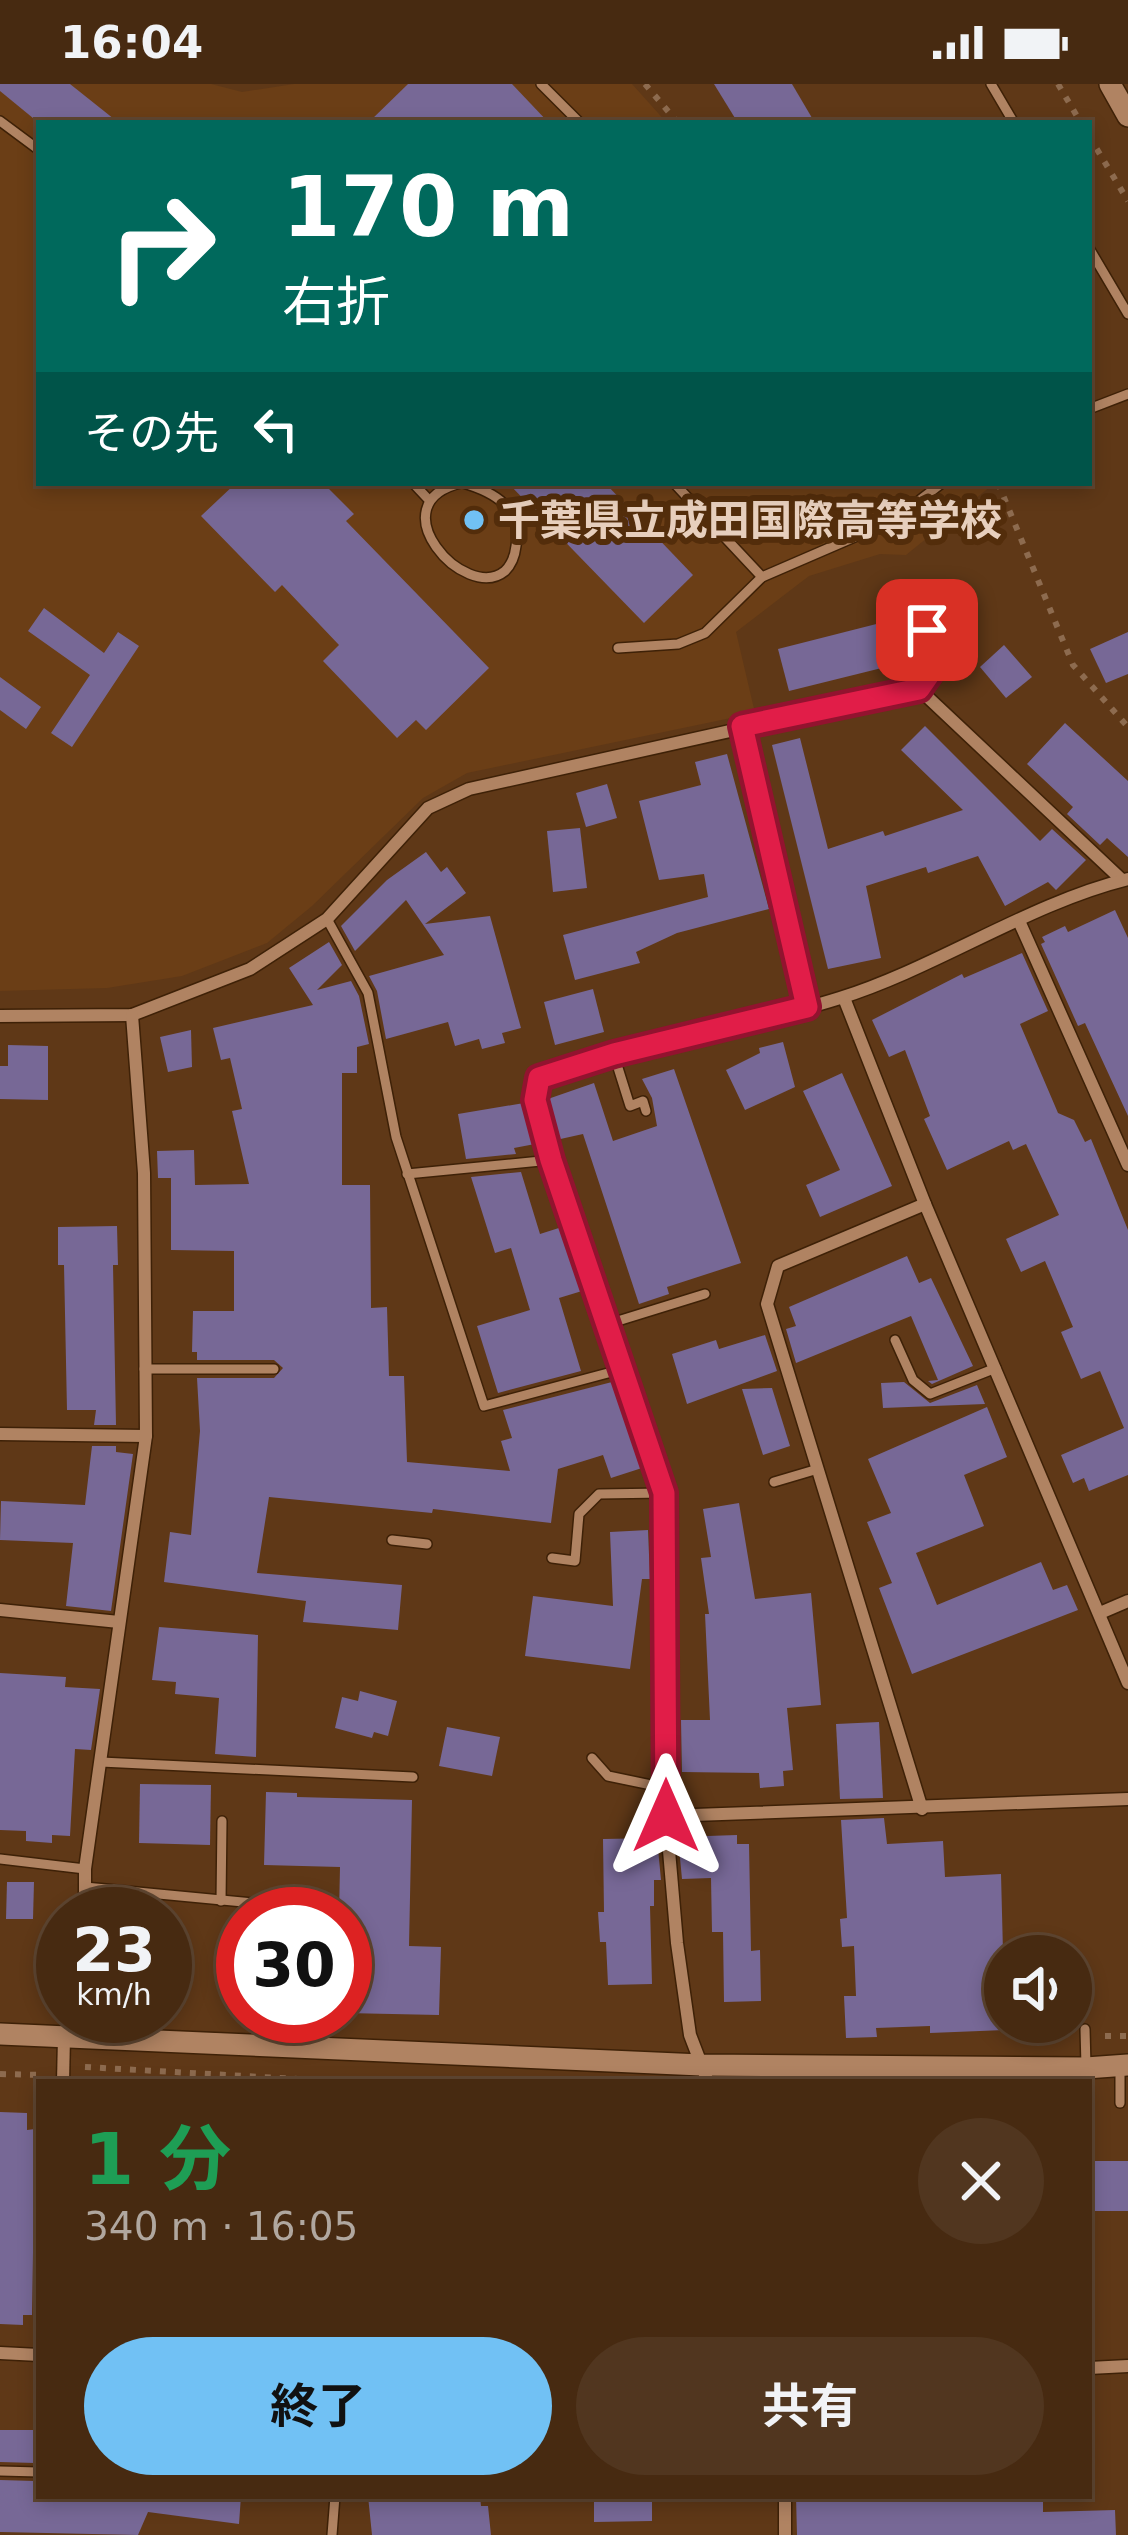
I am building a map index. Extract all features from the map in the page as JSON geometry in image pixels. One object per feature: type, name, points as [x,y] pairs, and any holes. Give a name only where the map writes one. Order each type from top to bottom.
[{"type":"street","points":[[1110,84],[1128,116]]},
{"type":"street","points":[[0,1016],[131,1015],[250,969],[327,919],[428,808],[470,789],[919,689],[1125,880],[844,998],[614,1054],[539,1078],[535,1100],[551,1160],[664,1493],[666,1816],[676,1943],[690,2035],[704,2074]]},
{"type":"street","points":[[742,726],[807,1007]]},
{"type":"street","points":[[1019,921],[1128,1166]]},
{"type":"street","points":[[844,998],[925,1204],[1128,1683]]},
{"type":"street","points":[[85,1887],[146,1436],[143,1173],[131,1015]]},
{"type":"street","points":[[922,1809],[767,1304],[778,1266],[925,1204]]},
{"type":"street","points":[[0,1434],[146,1436]]},
{"type":"street","points":[[1100,1612],[1128,1601]]},
{"type":"street","points":[[0,1610],[119,1622]]},
{"type":"street","points":[[666,1816],[1128,1799]]},
{"type":"street","points":[[0,2034],[36,2032]]},
{"type":"street","points":[[192,2039],[579,2071],[704,2074],[1124,2065]]},
{"type":"street","points":[[63,2079],[73,2043]]},
{"type":"street","points":[[0,2354],[36,2355]]},
{"type":"street","points":[[1092,2368],[1128,2366]]},
{"type":"street","points":[[785,2499],[785,2535]]},
{"type":"lane","points":[[541,84],[577,120]]},
{"type":"lane","points":[[991,84],[1013,120]]},
{"type":"lane","points":[[0,121],[36,148]]},
{"type":"lane","points":[[1092,253],[1128,314]]},
{"type":"lane","points":[[1092,409],[1128,394]]},
{"type":"lane","points":[[415,486],[429,500]]},
{"type":"lane","points":[[449,486],[429,500],[424,519],[436,546],[456,568],[479,578],[495,576],[514,559],[518,534],[512,510],[472,486]]},
{"type":"lane","points":[[677,486],[762,577]]},
{"type":"lane","points":[[618,648],[678,644],[705,633],[762,577],[894,520],[938,486]]},
{"type":"lane","points":[[919,593],[935,666],[919,689]]},
{"type":"lane","points":[[327,919],[368,993],[396,1137],[484,1406],[623,1370]]},
{"type":"lane","points":[[614,1054],[630,1106],[644,1101],[646,1112]]},
{"type":"lane","points":[[407,1174],[551,1160]]},
{"type":"lane","points":[[608,1324],[705,1294]]},
{"type":"lane","points":[[896,1340],[913,1380],[930,1394],[996,1368]]},
{"type":"lane","points":[[144,1369],[274,1369]]},
{"type":"lane","points":[[774,1481],[818,1469]]},
{"type":"lane","points":[[552,1558],[575,1562],[579,1514],[599,1494],[664,1493]]},
{"type":"lane","points":[[392,1540],[427,1544]]},
{"type":"lane","points":[[592,1758],[608,1776],[666,1788]]},
{"type":"lane","points":[[101,1762],[413,1778]]},
{"type":"lane","points":[[221,1887],[222,1821]]},
{"type":"lane","points":[[0,1859],[85,1869]]},
{"type":"lane","points":[[1085,2043],[1086,2068]]},
{"type":"lane","points":[[1120,2103],[1124,2065]]},
{"type":"lane","points":[[0,2471],[36,2472]]},
{"type":"lane","points":[[332,2535],[335,2499]]},
{"type":"path","points":[[645,84],[675,120]]},
{"type":"path","points":[[1058,84],[1080,120]]},
{"type":"path","points":[[1092,141],[1128,201]]},
{"type":"path","points":[[999,486],[1073,665],[1128,728]]},
{"type":"path","points":[[0,2074],[41,2076],[63,2066],[297,2079]]},
{"type":"shaded area","name":"千葉県立成田国際高等学校","points":[[0,84],[211,84],[242,92],[294,84],[632,84],[664,120],[36,120],[36,486],[991,486],[906,555],[880,554],[809,576],[736,632],[755,713],[467,773],[423,798],[267,943],[182,976],[107,988],[0,991]]},
{"type":"building","points":[[0,84],[70,84],[115,120],[36,121],[0,91]]},
{"type":"building","points":[[408,84],[512,84],[546,120],[371,120]]},
{"type":"building","points":[[714,84],[792,84],[813,120],[736,120]]},
{"type":"building","points":[[233,486],[326,486],[354,514],[346,521],[489,668],[426,730],[416,720],[397,738],[323,661],[339,645],[282,585],[275,592],[201,516]]},
{"type":"building","points":[[511,486],[608,486],[693,575],[644,623]]},
{"type":"building","points":[[44,608],[104,653],[118,632],[139,646],[72,747],[51,733],[90,675],[28,631]]},
{"type":"building","points":[[900,618],[910,661],[789,691],[778,649]]},
{"type":"building","points":[[1128,632],[1128,674],[1106,683],[1090,649]]},
{"type":"building","points":[[1004,645],[1032,677],[1006,698],[980,667]]},
{"type":"building","points":[[0,677],[41,707],[26,729],[0,710]]},
{"type":"building","points":[[1065,723],[1128,781],[1128,857],[1107,838],[1100,845],[1067,814],[1073,807],[1027,764]]},
{"type":"building","points":[[925,726],[1040,841],[1052,829],[1086,860],[1056,890],[1048,882],[1005,906],[978,856],[866,886],[881,958],[828,969],[772,745],[800,738],[828,849],[963,810],[901,750]]},
{"type":"building","points":[[727,754],[769,909],[677,933],[636,952],[640,963],[575,980],[563,935],[708,897],[704,874],[659,880],[639,801],[701,785],[695,762]]},
{"type":"building","points":[[607,784],[617,818],[586,827],[576,793]]},
{"type":"building","points":[[580,828],[587,888],[553,892],[547,831]]},
{"type":"building","points":[[426,852],[441,872],[447,867],[466,893],[425,924],[490,916],[521,1028],[502,1033],[505,1043],[482,1049],[479,1039],[455,1046],[448,1022],[386,1039],[377,991],[369,976],[444,955],[406,900],[355,951],[341,926],[387,880]]},
{"type":"building","points":[[1115,910],[1128,938],[1128,1116],[1085,1023],[1078,1026],[1041,944],[1045,942],[1042,937],[1065,926],[1068,932]]},
{"type":"building","points":[[329,942],[342,965],[317,990],[351,981],[369,1044],[357,1047],[357,1073],[342,1073],[342,1185],[370,1185],[371,1308],[387,1307],[389,1376],[404,1376],[407,1462],[510,1471],[501,1441],[512,1438],[503,1410],[612,1382],[642,1468],[611,1478],[603,1455],[558,1469],[551,1523],[269,1497],[257,1573],[402,1585],[398,1630],[303,1622],[306,1601],[164,1582],[170,1532],[191,1535],[200,1431],[197,1378],[274,1378],[283,1368],[274,1360],[197,1360],[197,1352],[192,1352],[193,1311],[234,1311],[234,1251],[171,1250],[171,1178],[158,1178],[157,1151],[194,1150],[195,1185],[249,1184],[232,1111],[242,1109],[230,1058],[221,1060],[213,1028],[313,1005],[289,968]]},
{"type":"building","points":[[1022,953],[1048,1011],[1020,1024],[1058,1113],[1074,1120],[1085,1142],[1091,1139],[1128,1230],[1128,1475],[1089,1491],[1084,1478],[1073,1483],[1061,1455],[1124,1428],[1100,1371],[1081,1379],[1061,1332],[1073,1327],[1045,1261],[1021,1272],[1006,1239],[1059,1215],[1026,1144],[1013,1150],[1009,1141],[947,1170],[924,1119],[930,1116],[905,1050],[889,1057],[872,1020],[962,974],[964,978]]},
{"type":"building","points":[[593,989],[604,1032],[555,1045],[544,1002]]},
{"type":"building","points":[[191,1030],[192,1067],[168,1072],[160,1037]]},
{"type":"building","points":[[783,1042],[795,1087],[745,1110],[726,1070],[760,1053],[759,1048]]},
{"type":"building","points":[[8,1045],[48,1046],[48,1100],[0,1099],[0,1066],[8,1066]]},
{"type":"building","points":[[674,1069],[741,1263],[667,1287],[669,1294],[639,1304],[583,1134],[556,1140],[545,1100],[594,1083],[613,1141],[657,1126],[652,1098],[642,1079]]},
{"type":"building","points":[[842,1073],[892,1186],[820,1217],[806,1185],[840,1170],[803,1091]]},
{"type":"building","points":[[524,1103],[535,1144],[514,1148],[516,1154],[466,1159],[458,1114]]},
{"type":"building","points":[[521,1172],[540,1234],[562,1227],[582,1291],[559,1298],[581,1371],[498,1393],[477,1326],[530,1310],[511,1248],[495,1253],[471,1177]]},
{"type":"building","points":[[117,1226],[118,1265],[113,1265],[116,1425],[94,1425],[96,1410],[67,1410],[64,1265],[58,1265],[58,1227]]},
{"type":"building","points":[[907,1256],[919,1283],[931,1278],[973,1366],[932,1384],[928,1381],[938,1380],[911,1316],[796,1363],[786,1329],[796,1326],[789,1307]]},
{"type":"building","points":[[765,1335],[777,1371],[687,1404],[672,1354],[716,1340],[719,1349]]},
{"type":"building","points":[[904,1382],[930,1403],[977,1385],[985,1404],[883,1408],[881,1383]]},
{"type":"building","points":[[772,1388],[790,1446],[763,1455],[742,1389]]},
{"type":"building","points":[[987,1407],[1007,1457],[964,1475],[984,1526],[916,1553],[937,1605],[1041,1562],[1053,1590],[1067,1585],[1078,1610],[912,1674],[879,1588],[892,1583],[867,1522],[891,1513],[868,1459]]},
{"type":"building","points":[[92,1446],[116,1446],[116,1452],[133,1454],[111,1611],[66,1606],[73,1543],[0,1540],[1,1501],[85,1505]]},
{"type":"building","points":[[739,1503],[755,1599],[811,1593],[821,1705],[787,1708],[793,1770],[783,1771],[784,1786],[760,1788],[759,1773],[682,1772],[681,1720],[710,1720],[705,1614],[709,1614],[701,1558],[711,1557],[703,1509]]},
{"type":"building","points":[[648,1530],[650,1579],[642,1579],[630,1669],[525,1656],[533,1596],[613,1606],[610,1532]]},
{"type":"building","points":[[159,1627],[258,1635],[256,1757],[215,1754],[219,1698],[175,1694],[176,1682],[152,1680]]},
{"type":"building","points":[[0,1673],[66,1677],[65,1687],[100,1689],[91,1750],[75,1749],[70,1836],[52,1835],[52,1843],[26,1841],[26,1831],[0,1830]]},
{"type":"building","points":[[360,1691],[397,1701],[388,1736],[374,1732],[372,1738],[335,1728],[342,1697],[358,1701]]},
{"type":"building","points":[[879,1722],[883,1798],[840,1799],[836,1724]]},
{"type":"building","points":[[447,1727],[500,1737],[492,1776],[439,1766]]},
{"type":"building","points":[[140,1784],[211,1785],[210,1845],[139,1843]]},
{"type":"building","points":[[266,1792],[412,1800],[409,1946],[441,1947],[439,2015],[372,2014],[372,1887],[340,1887],[340,1867],[264,1865]]},
{"type":"building","points":[[884,1818],[887,1844],[943,1841],[945,1877],[1001,1874],[1003,1935],[984,1935],[984,2031],[876,2028],[877,2037],[846,2038],[844,1996],[856,1996],[854,1946],[842,1947],[840,1919],[847,1918],[841,1820]]},
{"type":"building","points":[[737,1835],[737,1844],[749,1844],[751,1951],[760,1950],[761,2001],[724,2002],[723,1932],[712,1932],[711,1878],[682,1879],[678,1837]]},
{"type":"building","points":[[657,1838],[661,1880],[654,1880],[654,1906],[650,1906],[652,1984],[608,1985],[606,1942],[600,1942],[598,1912],[604,1912],[603,1839]]},
{"type":"building","points":[[7,1882],[34,1882],[33,1919],[6,1919]]},
{"type":"building","points":[[0,2112],[27,2113],[27,2130],[35,2129],[32,2315],[23,2315],[23,2325],[0,2324]]},
{"type":"building","points":[[1092,2161],[1128,2161],[1128,2211],[1092,2211]]},
{"type":"building","points":[[0,2430],[35,2430],[35,2463],[0,2462]]},
{"type":"building","points":[[0,2480],[35,2481],[36,2499],[241,2499],[239,2524],[148,2512],[138,2535],[0,2532]]},
{"type":"building","points":[[368,2499],[480,2499],[481,2506],[488,2506],[491,2535],[372,2535]]},
{"type":"building","points":[[594,2499],[652,2499],[652,2521],[594,2522]]},
{"type":"building","points":[[796,2499],[1043,2499],[1043,2512],[1115,2510],[1116,2535],[797,2535]]},
{"type":"place","name":"千葉県立成田国際高等学校","points":[[474,520]]},
{"type":"route","points":[[666,1816],[664,1493],[551,1160],[535,1100],[539,1078],[614,1054],[807,1007],[742,726],[919,689],[935,666],[927,630]]}]
